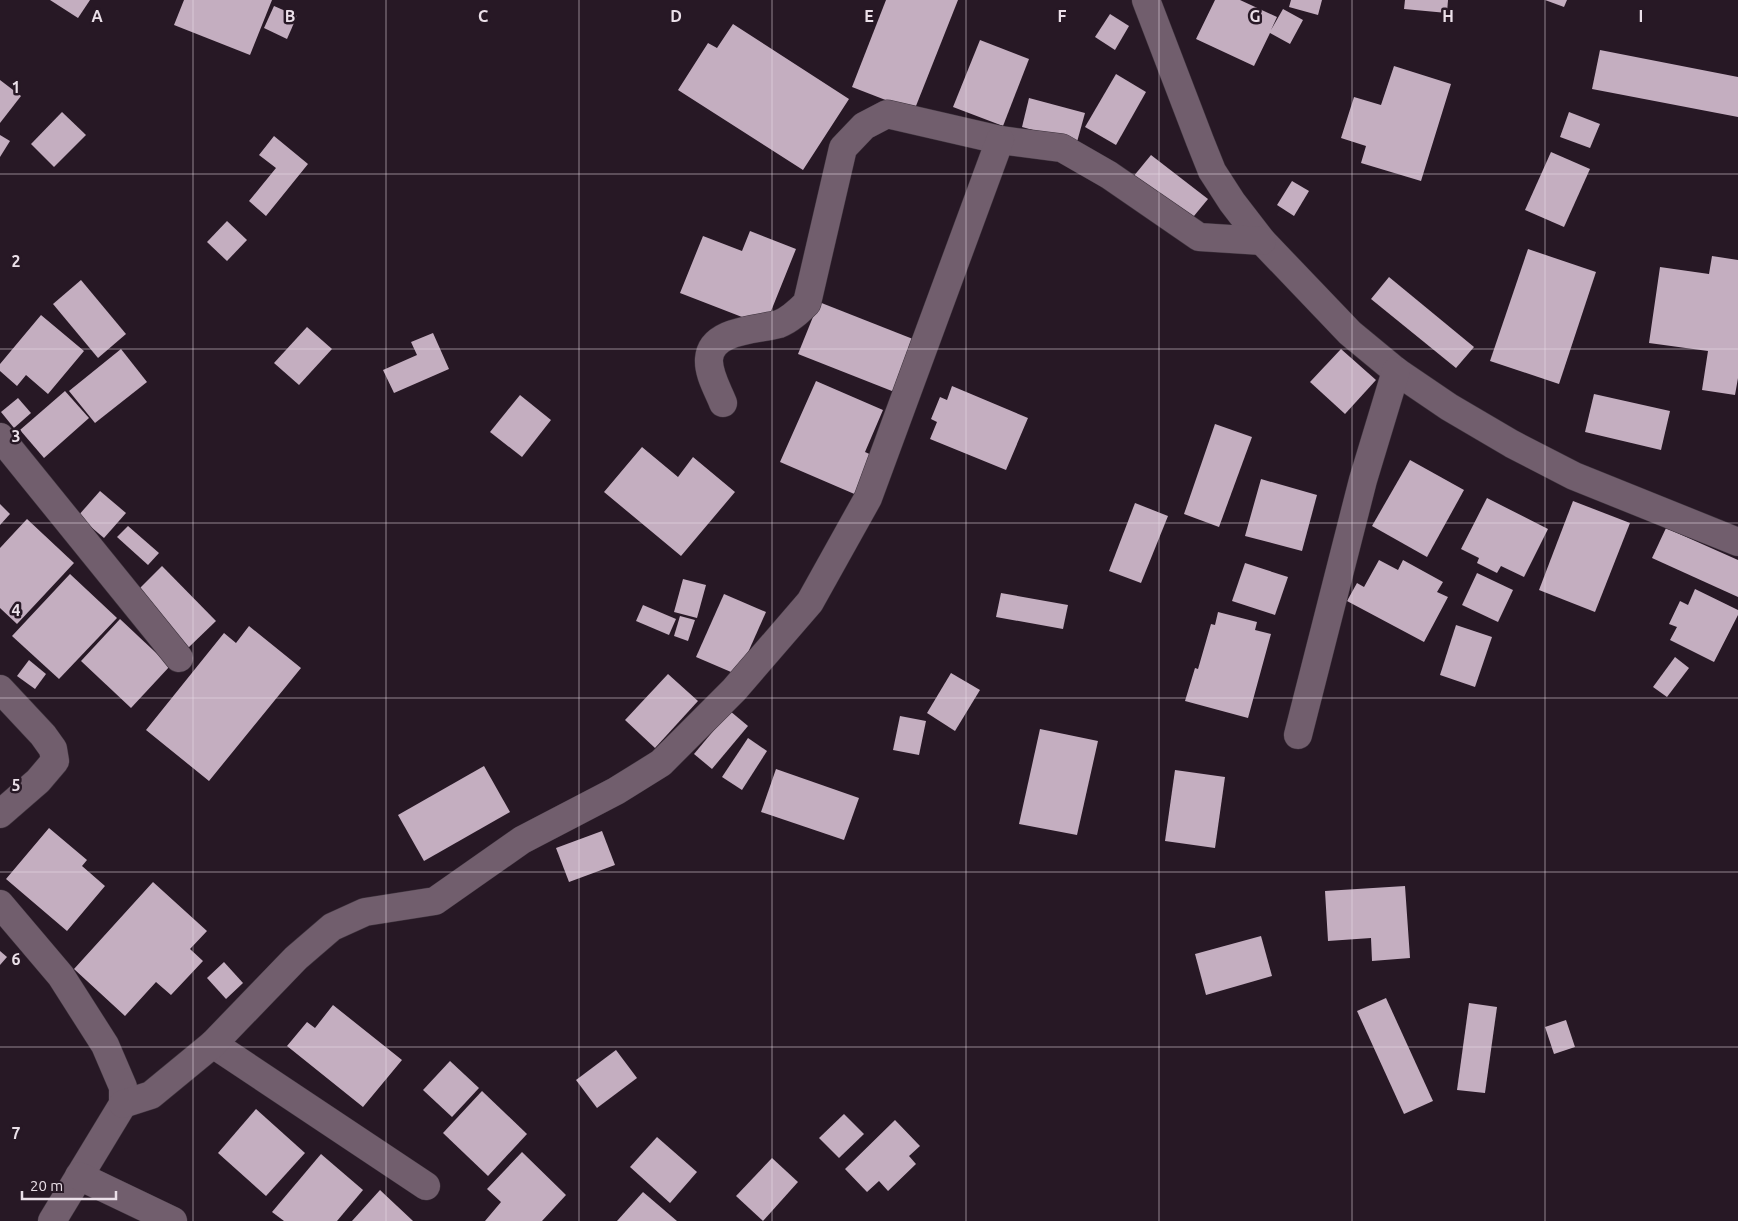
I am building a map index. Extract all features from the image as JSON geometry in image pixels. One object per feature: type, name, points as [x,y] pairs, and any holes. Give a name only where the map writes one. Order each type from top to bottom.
[{"type":"street","points":[[1146,0],[1212,171],[1232,202],[1262,241],[1350,333],[1396,371],[1449,407],[1519,448],[1574,476],[1738,542]]},
{"type":"street","points":[[723,403],[710,370],[709,357],[715,345],[727,335],[781,323],[794,315],[807,303],[844,148],[864,126],[887,114],[1000,140],[1062,148],[1109,175],[1199,236],[1262,241]]},
{"type":"street","points":[[123,1104],[151,1095],[213,1044],[296,958],[332,927],[365,912],[435,901],[522,840],[616,791],[661,763],[734,690],[810,602],[868,498],[1000,140]]},
{"type":"street","points":[[1298,735],[1363,480],[1396,371]]},
{"type":"street","points":[[0,437],[178,658]]},
{"type":"street","points":[[0,688],[43,735],[53,749],[55,761],[38,781],[0,814]]},
{"type":"street","points":[[0,904],[61,976],[105,1045],[123,1086],[123,1104],[52,1221]]},
{"type":"street","points":[[213,1044],[426,1186]]},
{"type":"street","points":[[79,1176],[173,1221]]},
{"type":"building","points":[[50,0],[90,0],[78,18]]},
{"type":"building","points":[[184,0],[272,0],[250,55],[174,25]]},
{"type":"building","points":[[886,0],[958,0],[914,111],[852,87]]},
{"type":"building","points":[[1215,0],[1240,0],[1277,17],[1271,30],[1283,9],[1303,20],[1290,44],[1270,33],[1254,66],[1196,39]]},
{"type":"building","points":[[1291,0],[1322,0],[1318,15],[1289,7]]},
{"type":"building","points":[[1405,0],[1448,0],[1447,13],[1404,9]]},
{"type":"building","points":[[1545,0],[1567,0],[1564,7]]},
{"type":"building","points":[[274,6],[297,16],[287,39],[264,28]]},
{"type":"building","points":[[1110,14],[1129,26],[1115,50],[1095,37]]},
{"type":"building","points":[[733,24],[849,99],[803,170],[678,90],[708,43],[717,48]]},
{"type":"building","points":[[980,40],[1029,59],[1003,126],[953,107]]},
{"type":"building","points":[[1600,50],[1738,77],[1738,117],[1592,89]]},
{"type":"building","points":[[1394,66],[1451,84],[1421,181],[1361,163],[1366,146],[1341,138],[1354,97],[1381,105]]},
{"type":"building","points":[[1116,74],[1146,92],[1116,145],[1085,127]]},
{"type":"building","points":[[0,80],[21,96],[0,123]]},
{"type":"building","points":[[1029,98],[1085,113],[1077,142],[1022,127]]},
{"type":"building","points":[[62,112],[86,135],[54,167],[31,144]]},
{"type":"building","points":[[1569,112],[1600,124],[1590,148],[1560,137]]},
{"type":"building","points":[[0,135],[10,141],[0,157]]},
{"type":"building","points":[[274,136],[308,164],[266,216],[249,201],[276,168],[259,155]]},
{"type":"building","points":[[1551,152],[1590,169],[1564,227],[1525,210]]},
{"type":"building","points":[[1151,155],[1208,199],[1189,222],[1133,177]]},
{"type":"building","points":[[1292,181],[1309,191],[1294,216],[1277,205]]},
{"type":"building","points":[[227,221],[247,240],[227,261],[207,242]]},
{"type":"building","points":[[750,231],[796,249],[765,326],[680,293],[703,236],[742,251]]},
{"type":"building","points":[[1528,249],[1596,272],[1559,384],[1490,361]]},
{"type":"building","points":[[1712,256],[1738,260],[1738,378],[1735,395],[1702,390],[1708,351],[1649,343],[1660,267],[1709,274]]},
{"type":"building","points":[[1389,277],[1474,347],[1456,368],[1371,299]]},
{"type":"building","points":[[81,280],[126,334],[98,358],[53,304]]},
{"type":"building","points":[[819,302],[918,341],[897,393],[798,354]]},
{"type":"building","points":[[41,315],[84,351],[48,394],[26,375],[17,386],[0,371],[0,364]]},
{"type":"building","points":[[307,327],[332,349],[299,385],[274,363]]},
{"type":"building","points":[[433,333],[449,369],[394,393],[383,370],[417,355],[411,342]]},
{"type":"building","points":[[121,349],[147,382],[95,423],[69,391]]},
{"type":"building","points":[[1341,349],[1376,380],[1345,414],[1310,382]]},
{"type":"building","points":[[816,381],[883,410],[865,452],[876,457],[859,496],[780,462]]},
{"type":"building","points":[[952,386],[1028,418],[1006,470],[930,439],[937,422],[931,419],[940,397],[947,400]]},
{"type":"building","points":[[65,391],[89,418],[44,458],[20,430]]},
{"type":"building","points":[[1594,394],[1670,411],[1661,450],[1585,432]]},
{"type":"building","points":[[520,395],[551,420],[522,457],[490,432]]},
{"type":"building","points":[[18,398],[31,413],[14,428],[1,412]]},
{"type":"building","points":[[1215,424],[1252,437],[1219,527],[1184,514]]},
{"type":"building","points":[[642,447],[678,477],[693,457],[735,492],[681,556],[604,492]]},
{"type":"building","points":[[1410,460],[1464,490],[1427,557],[1372,526]]},
{"type":"building","points":[[1261,479],[1317,495],[1302,551],[1245,536]]},
{"type":"building","points":[[100,491],[126,513],[104,538],[78,516]]},
{"type":"building","points":[[1487,498],[1548,529],[1524,577],[1501,566],[1497,573],[1477,563],[1479,558],[1461,549]]},
{"type":"building","points":[[1573,501],[1630,523],[1595,612],[1539,590]]},
{"type":"building","points":[[1135,503],[1168,516],[1141,583],[1109,571]]},
{"type":"building","points":[[0,504],[10,514],[0,525]]},
{"type":"building","points":[[27,519],[74,563],[17,624],[0,608],[0,548]]},
{"type":"building","points":[[128,526],[159,553],[148,565],[117,537]]},
{"type":"building","points":[[1666,528],[1738,560],[1738,597],[1652,558]]},
{"type":"building","points":[[1379,560],[1398,570],[1403,560],[1443,582],[1437,592],[1448,597],[1424,642],[1347,601],[1357,583],[1364,587]]},
{"type":"building","points":[[1245,563],[1288,577],[1275,615],[1232,601]]},
{"type":"building","points":[[162,566],[216,621],[188,648],[135,593]]},
{"type":"building","points":[[1477,573],[1513,590],[1498,622],[1462,605]]},
{"type":"building","points":[[70,574],[117,618],[59,679],[12,636]]},
{"type":"building","points":[[683,579],[706,585],[697,618],[674,612]]},
{"type":"building","points":[[1695,589],[1738,610],[1738,615],[1714,662],[1670,640],[1677,627],[1669,624],[1680,601],[1688,605]]},
{"type":"building","points":[[1001,593],[1068,605],[1063,629],[996,617]]},
{"type":"building","points":[[724,594],[766,612],[738,675],[696,657]]},
{"type":"building","points":[[643,605],[676,619],[669,635],[636,621]]},
{"type":"building","points":[[1218,612],[1257,622],[1255,630],[1271,634],[1248,718],[1185,701],[1195,668],[1198,669],[1211,624],[1215,625]]},
{"type":"building","points":[[680,616],[695,620],[688,641],[674,636]]},
{"type":"building","points":[[120,619],[170,666],[131,708],[81,661]]},
{"type":"building","points":[[1456,625],[1492,637],[1475,687],[1440,675]]},
{"type":"building","points":[[249,626],[301,668],[209,781],[146,730],[224,633],[236,643]]},
{"type":"building","points":[[1675,657],[1689,668],[1667,697],[1653,687]]},
{"type":"building","points":[[29,660],[46,674],[35,689],[17,676]]},
{"type":"building","points":[[951,673],[980,690],[955,731],[927,713]]},
{"type":"building","points":[[668,674],[698,701],[655,748],[625,720]]},
{"type":"building","points":[[730,711],[748,726],[712,769],[694,754]]},
{"type":"building","points":[[900,716],[926,721],[919,755],[893,750]]},
{"type":"building","points":[[1040,729],[1098,741],[1077,835],[1019,824]]},
{"type":"building","points":[[748,738],[767,751],[742,790],[722,777]]},
{"type":"building","points":[[484,766],[510,812],[424,861],[398,815]]},
{"type":"building","points":[[776,769],[859,798],[844,840],[761,812]]},
{"type":"building","points":[[1175,770],[1225,777],[1215,848],[1165,841]]},
{"type":"building","points":[[49,828],[87,860],[82,866],[105,886],[67,931],[6,879]]},
{"type":"building","points":[[602,831],[615,865],[569,882],[556,848]]},
{"type":"building","points":[[153,882],[207,931],[190,949],[203,961],[171,995],[156,982],[125,1016],[74,969]]},
{"type":"building","points":[[1405,886],[1410,958],[1372,961],[1371,938],[1328,941],[1325,891]]},
{"type":"building","points":[[1261,936],[1272,976],[1206,995],[1195,954]]},
{"type":"building","points":[[0,951],[7,957],[0,965]]},
{"type":"building","points":[[224,962],[243,983],[226,999],[207,978]]},
{"type":"building","points":[[1386,998],[1433,1101],[1404,1114],[1357,1011]]},
{"type":"building","points":[[1469,1003],[1497,1007],[1485,1093],[1457,1090]]},
{"type":"building","points":[[333,1005],[402,1060],[363,1107],[287,1046],[307,1022],[315,1028]]},
{"type":"building","points":[[1566,1020],[1575,1047],[1554,1054],[1545,1027]]},
{"type":"building","points":[[616,1050],[637,1078],[597,1108],[576,1080]]},
{"type":"building","points":[[450,1061],[479,1088],[452,1117],[423,1090]]},
{"type":"building","points":[[482,1091],[527,1134],[488,1176],[443,1133]]},
{"type":"building","points":[[256,1109],[305,1153],[266,1196],[218,1153]]},
{"type":"building","points":[[844,1114],[864,1134],[839,1158],[819,1138]]},
{"type":"building","points":[[895,1120],[920,1146],[909,1156],[916,1164],[888,1191],[879,1181],[867,1192],[845,1169]]},
{"type":"building","points":[[657,1137],[697,1172],[670,1203],[630,1167]]},
{"type":"building","points":[[522,1152],[566,1195],[542,1221],[485,1221],[501,1202],[487,1189]]},
{"type":"building","points":[[321,1154],[363,1190],[337,1221],[284,1221],[272,1212]]},
{"type":"building","points":[[772,1158],[798,1182],[763,1221],[736,1196]]},
{"type":"building","points":[[380,1190],[413,1221],[352,1221]]},
{"type":"building","points":[[643,1192],[677,1221],[617,1221]]}]
